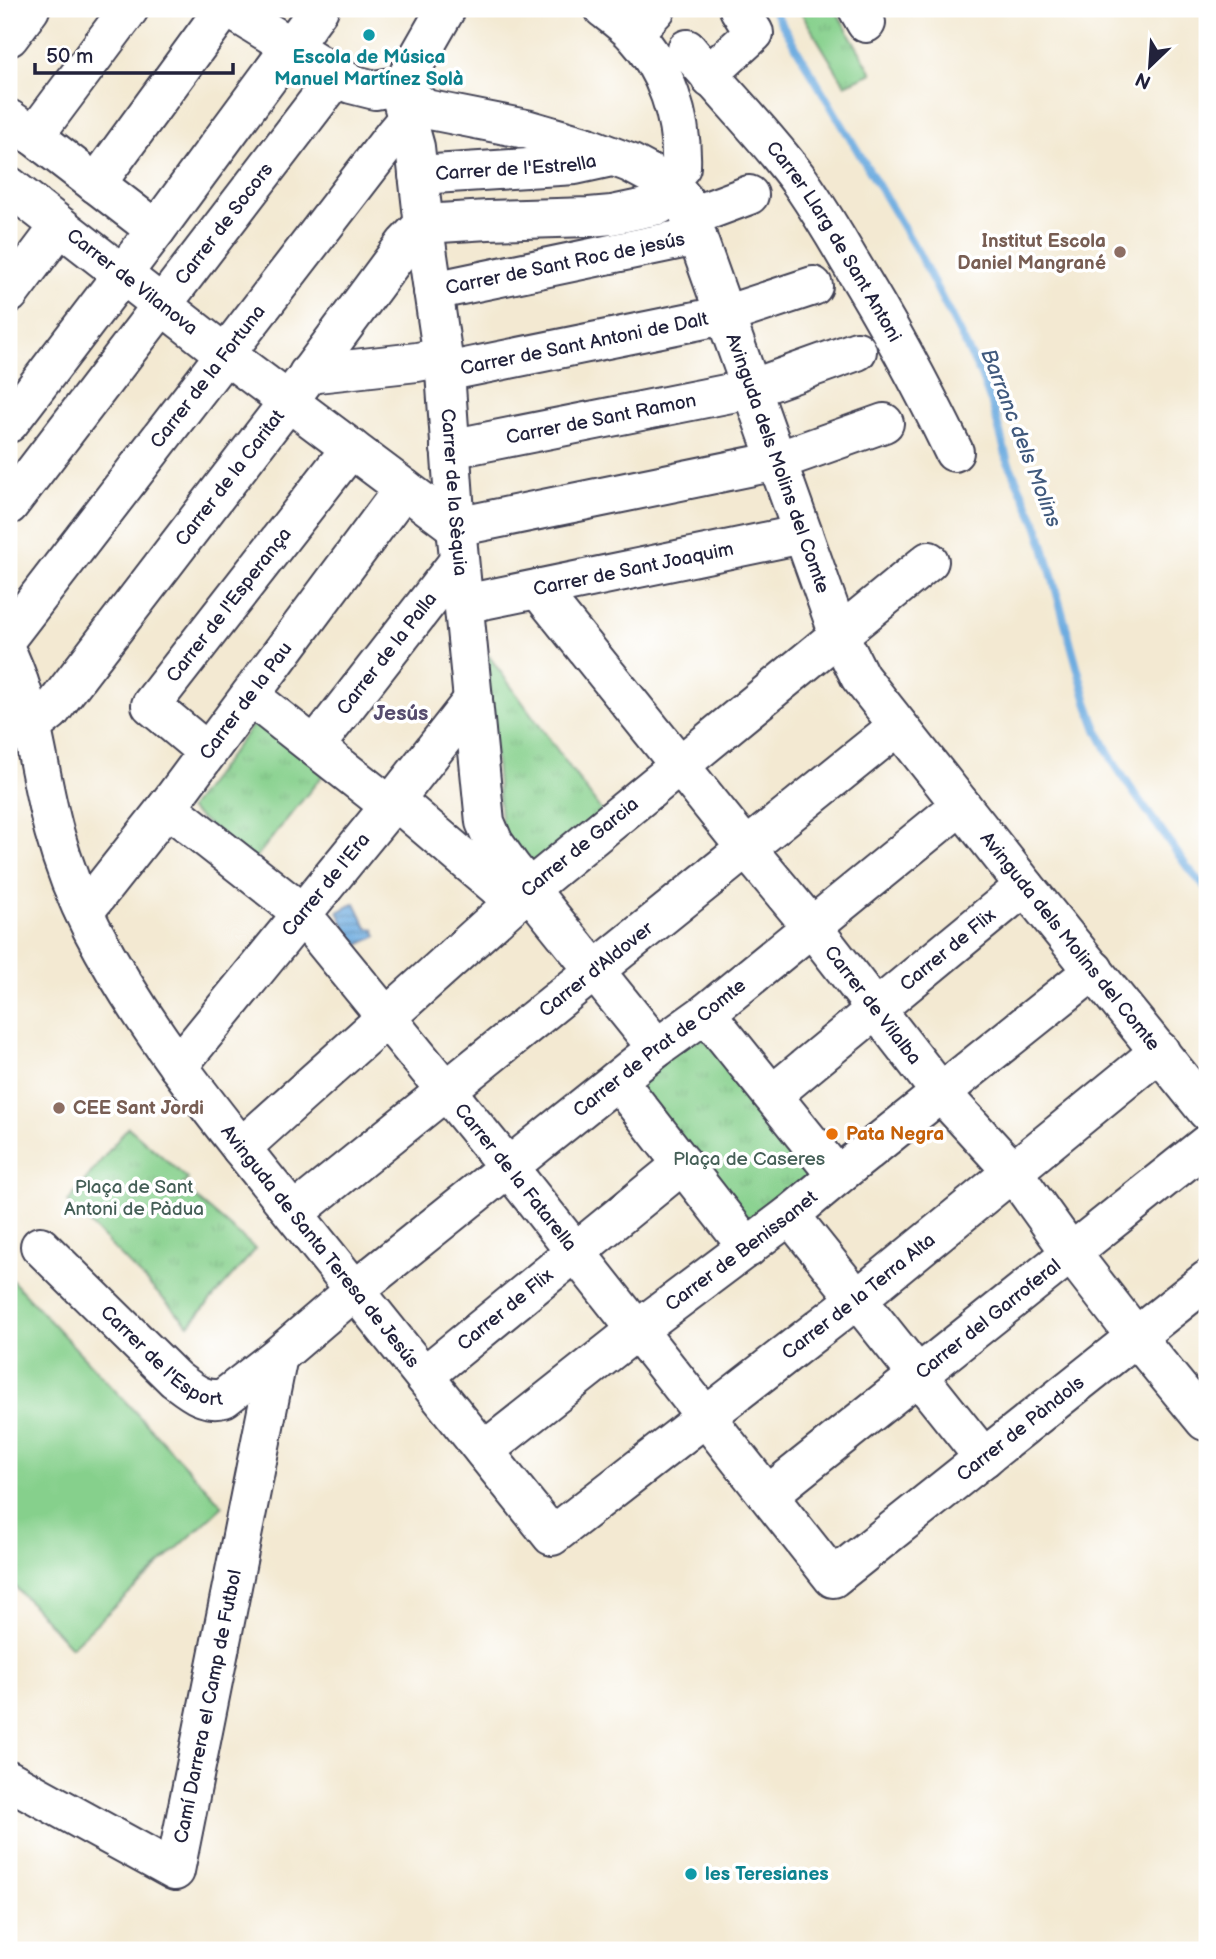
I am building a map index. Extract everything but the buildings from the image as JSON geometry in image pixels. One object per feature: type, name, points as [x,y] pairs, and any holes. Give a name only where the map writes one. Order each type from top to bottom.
[{"type":"street","points":[[9,37],[30,9]]},
{"type":"street","points":[[129,9],[22,127],[156,230]]},
{"type":"street","points":[[96,184],[224,9]]},
{"type":"street","points":[[230,9],[337,76],[364,89],[375,90],[425,109],[526,129],[588,147],[658,178],[686,202]]},
{"type":"street","points":[[9,423],[319,9]]},
{"type":"street","name":"Carrer de la Fortuna","points":[[9,635],[225,354],[403,102],[406,79],[446,9]]},
{"type":"street","name":"Avinguda dels Molins del Comte","points":[[604,9],[644,21],[653,62],[670,94],[680,129],[686,202],[839,635],[860,677],[1207,1111]]},
{"type":"street","points":[[711,79],[747,21]]},
{"type":"street","name":"Carrer Llarg de Sant Antoni","points":[[687,49],[764,138],[818,208],[891,329],[954,452]]},
{"type":"street","name":"Carrer de Socors","points":[[9,505],[337,76]]},
{"type":"street","name":"Carrer de la Sèquia","points":[[403,102],[415,147],[444,364],[458,544],[485,822],[522,896]]},
{"type":"street","name":"Carrer de l'Estrella","points":[[418,174],[575,165],[612,157]]},
{"type":"street","name":"Carrer de Vilanova","points":[[9,186],[225,354],[298,388],[351,448],[404,488],[458,544]]},
{"type":"street","points":[[424,224],[612,215],[659,205],[666,200],[686,202],[749,195]]},
{"type":"street","name":"Carrer de Sant Roc de jesús","points":[[433,291],[686,202]]},
{"type":"street","name":"Carrer de la Caritat","points":[[30,718],[51,711],[405,244],[424,224]]},
{"type":"street","points":[[9,294],[60,226]]},
{"type":"street","name":"Carrer de Sant Antoni de Dalt","points":[[298,388],[417,362],[444,364],[725,315],[814,286]]},
{"type":"street","name":"Carrer de Sant Ramon","points":[[450,449],[751,389],[857,351]]},
{"type":"street","points":[[458,544],[777,461],[884,423]]},
{"type":"street","name":"Carrer de l'Esperança","points":[[207,752],[151,705],[351,448]]},
{"type":"street","name":"Carrer de la Pau","points":[[84,912],[167,807],[404,488]]},
{"type":"street","name":"Carrer de Sant Joaquim","points":[[464,604],[803,534]]},
{"type":"street","name":"Carrer de la Palla","points":[[315,746],[458,544]]},
{"type":"street","name":"Carrer de Garcia","points":[[241,1148],[522,896],[929,561]]},
{"type":"street","name":"Carrer de Vilalba","points":[[538,589],[812,927],[941,1093],[1013,1172],[1136,1337],[1206,1420]]},
{"type":"street","name":"Avinguda de Santa Teresa de Jesús","points":[[9,657],[30,718],[53,829],[66,871],[91,929],[135,1004],[178,1066],[241,1148],[552,1536]]},
{"type":"street","points":[[250,696],[522,896],[594,970],[657,1048]]},
{"type":"street","name":"Carrer de l'Era","points":[[178,1066],[302,916],[473,700]]},
{"type":"street","name":"Carrer d'Aldover","points":[[294,1213],[898,726]]},
{"type":"street","name":"Carrer de Prat de Comte","points":[[355,1290],[657,1048],[706,1013],[961,805]]},
{"type":"street","name":"Carrer de la Fatarella","points":[[167,807],[288,902],[314,929],[509,1168],[833,1578]]},
{"type":"street","name":"Carrer de Flix","points":[[772,1096],[1025,886]]},
{"type":"street","name":"Carrer de Benissanet","points":[[484,1451],[637,1330],[790,1215],[1094,970]]},
{"type":"street","points":[[706,1013],[837,1176]]},
{"type":"street","name":"Carrer de la Terra Alta","points":[[552,1536],[857,1299],[1160,1051]]},
{"type":"street","points":[[617,1080],[748,1248]]},
{"type":"street","name":"Carrer del Garroferal","points":[[768,1495],[1207,1144]]},
{"type":"street","name":"Carrer de Flix","points":[[424,1376],[683,1164]]},
{"type":"street","points":[[790,1215],[984,1458]]},
{"type":"street","name":"Carrer de l'Esport","points":[[40,1246],[175,1379],[197,1396],[214,1401],[224,1398],[278,1356],[355,1290]]},
{"type":"street","name":"Carrer de Pàndols","points":[[833,1578],[1207,1280]]},
{"type":"street","name":"Camí Darrera el Camp de Futbol","points":[[9,1780],[176,1871],[278,1356]]},
{"type":"green space","points":[[799,9],[835,9],[872,73],[845,85]]},
{"type":"green space","points":[[486,652],[603,813],[530,872],[503,841]]},
{"type":"green space","points":[[259,717],[327,770],[253,861],[189,809]]},
{"type":"green space","name":"Plaça de Caseres","points":[[696,1029],[818,1171],[757,1230],[634,1081]]},
{"type":"green space","name":"Plaça de Sant Antoni de Pàdua","points":[[128,1127],[188,1179],[182,1186],[256,1249],[189,1325],[68,1202]]},
{"type":"green space","points":[[9,1277],[223,1506],[71,1647],[9,1580]]},
{"type":"water","points":[[355,903],[367,928],[374,929],[377,936],[355,947],[338,912]]},
{"type":"waterway","name":"Barranc dels Molins","points":[[773,9],[918,252],[981,375],[1008,462],[1039,529],[1087,702],[1098,732],[1134,793],[1188,868],[1207,889]]},
{"type":"place","name":"Escola de Música Manuel Martínez Solà","points":[[369,35]]},
{"type":"place","name":"Institut Escola Daniel Mangrané","points":[[1120,252]]},
{"type":"place","name":"CEE Sant Jordi","points":[[59,1108]]},
{"type":"place","name":"Pata Negra","points":[[832,1134]]},
{"type":"place","name":"les Teresianes","points":[[691,1874]]},
{"type":"district","name":"Jesús","points":[[401,713]]}]
